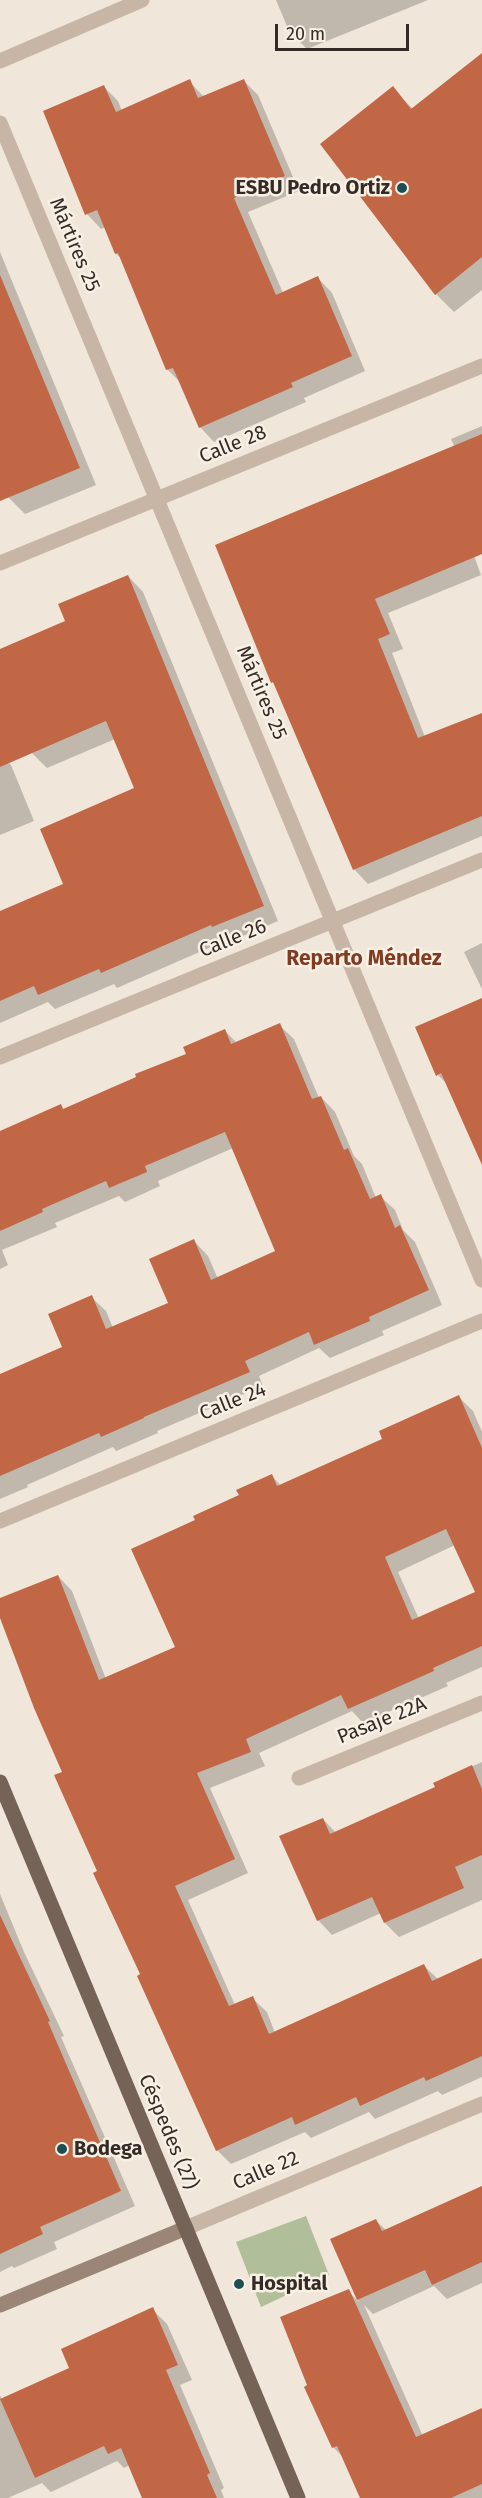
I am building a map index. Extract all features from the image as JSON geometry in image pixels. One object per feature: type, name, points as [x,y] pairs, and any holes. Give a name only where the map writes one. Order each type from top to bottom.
[{"type":"main road","name":"Céspedes (27)","points":[[0,1782],[298,2498]]},
{"type":"street","points":[[0,61],[142,0]]},
{"type":"street","name":"Mártires 25","points":[[0,123],[482,1280]]},
{"type":"street","name":"Calle 28","points":[[0,563],[482,366]]},
{"type":"street","name":"Calle 26","points":[[0,1057],[482,860]]},
{"type":"street","name":"Calle 24","points":[[0,1521],[482,1322]]},
{"type":"street","name":"Pasaje 22A","points":[[299,1778],[482,1703]]},
{"type":"street","name":"Calle 22","points":[[0,2305],[482,2104]]},
{"type":"green space","points":[[306,2216],[329,2275],[261,2307],[236,2242]]},
{"type":"building","points":[[482,53],[482,257],[435,295],[320,144],[393,86],[411,109]]},
{"type":"building","points":[[190,79],[198,98],[244,79],[285,176],[234,198],[276,295],[318,276],[352,356],[291,383],[293,387],[199,428],[173,368],[166,370],[118,253],[115,254],[97,210],[85,215],[43,111],[104,85],[116,112]]},
{"type":"building","points":[[0,275],[80,468],[0,501]]},
{"type":"building","points":[[482,434],[482,554],[375,599],[390,634],[378,639],[418,738],[482,713],[482,816],[353,870],[273,682],[271,683],[215,545]]},
{"type":"building","points":[[128,575],[264,906],[212,927],[211,925],[101,973],[99,969],[38,995],[34,986],[0,1001],[0,911],[63,884],[40,829],[134,788],[106,721],[0,767],[0,649],[65,621],[58,604]]},
{"type":"building","points":[[482,998],[482,1165],[441,1073],[436,1076],[415,1027]]},
{"type":"building","points":[[280,1023],[312,1099],[321,1096],[344,1150],[348,1148],[370,1199],[381,1194],[395,1228],[400,1225],[429,1290],[369,1317],[370,1321],[314,1345],[309,1332],[245,1361],[250,1372],[101,1437],[99,1433],[0,1476],[0,1374],[62,1347],[48,1314],[92,1295],[106,1329],[168,1303],[149,1259],[194,1239],[211,1280],[275,1251],[225,1132],[145,1166],[147,1172],[109,1188],[106,1181],[42,1209],[43,1212],[0,1231],[0,1131],[61,1104],[63,1109],[136,1077],[135,1074],[186,1054],[183,1047],[225,1029],[231,1044]]},
{"type":"building","points":[[459,1395],[482,1448],[482,1646],[433,1668],[434,1671],[348,1709],[341,1695],[246,1739],[251,1752],[197,1773],[235,1859],[175,1886],[229,2006],[253,1996],[269,2034],[424,1964],[432,1981],[482,1958],[482,2056],[426,2081],[424,2077],[360,2106],[356,2097],[295,2125],[292,2117],[216,2151],[137,1976],[140,1974],[93,1873],[97,1871],[54,1775],[62,1772],[34,1708],[0,1618],[0,1598],[58,1575],[99,1680],[175,1647],[131,1549],[195,1520],[193,1516],[239,1495],[236,1490],[272,1474],[277,1486],[382,1439],[379,1431]],"holes":[[[446,1529],[475,1592],[412,1620],[385,1557]]]},
{"type":"building","points":[[472,1765],[482,1789],[482,1855],[455,1867],[464,1888],[384,1923],[372,1897],[317,1921],[279,1836],[323,1818],[330,1834],[435,1787],[433,1783]]},
{"type":"building","points":[[0,1915],[50,2021],[48,2022],[121,2191],[40,2227],[43,2234],[0,2254]]},
{"type":"building","points":[[482,2186],[482,2262],[432,2285],[425,2270],[357,2300],[330,2239],[376,2219],[382,2231]]},
{"type":"building","points":[[349,2289],[416,2437],[482,2408],[482,2484],[451,2498],[360,2498],[337,2446],[332,2448],[304,2387],[307,2385],[280,2317]]},
{"type":"building","points":[[153,2307],[178,2365],[166,2370],[210,2473],[207,2475],[217,2498],[142,2498],[121,2448],[108,2454],[104,2446],[35,2478],[0,2399],[69,2368],[61,2349]]},
{"type":"place","name":"ESBU Pedro Ortiz","points":[[402,188]]},
{"type":"place","name":"Bodega","points":[[62,2149]]},
{"type":"place","name":"Hospital","points":[[239,2284]]},
{"type":"district","name":"Reparto Méndez","points":[[364,959]]}]
